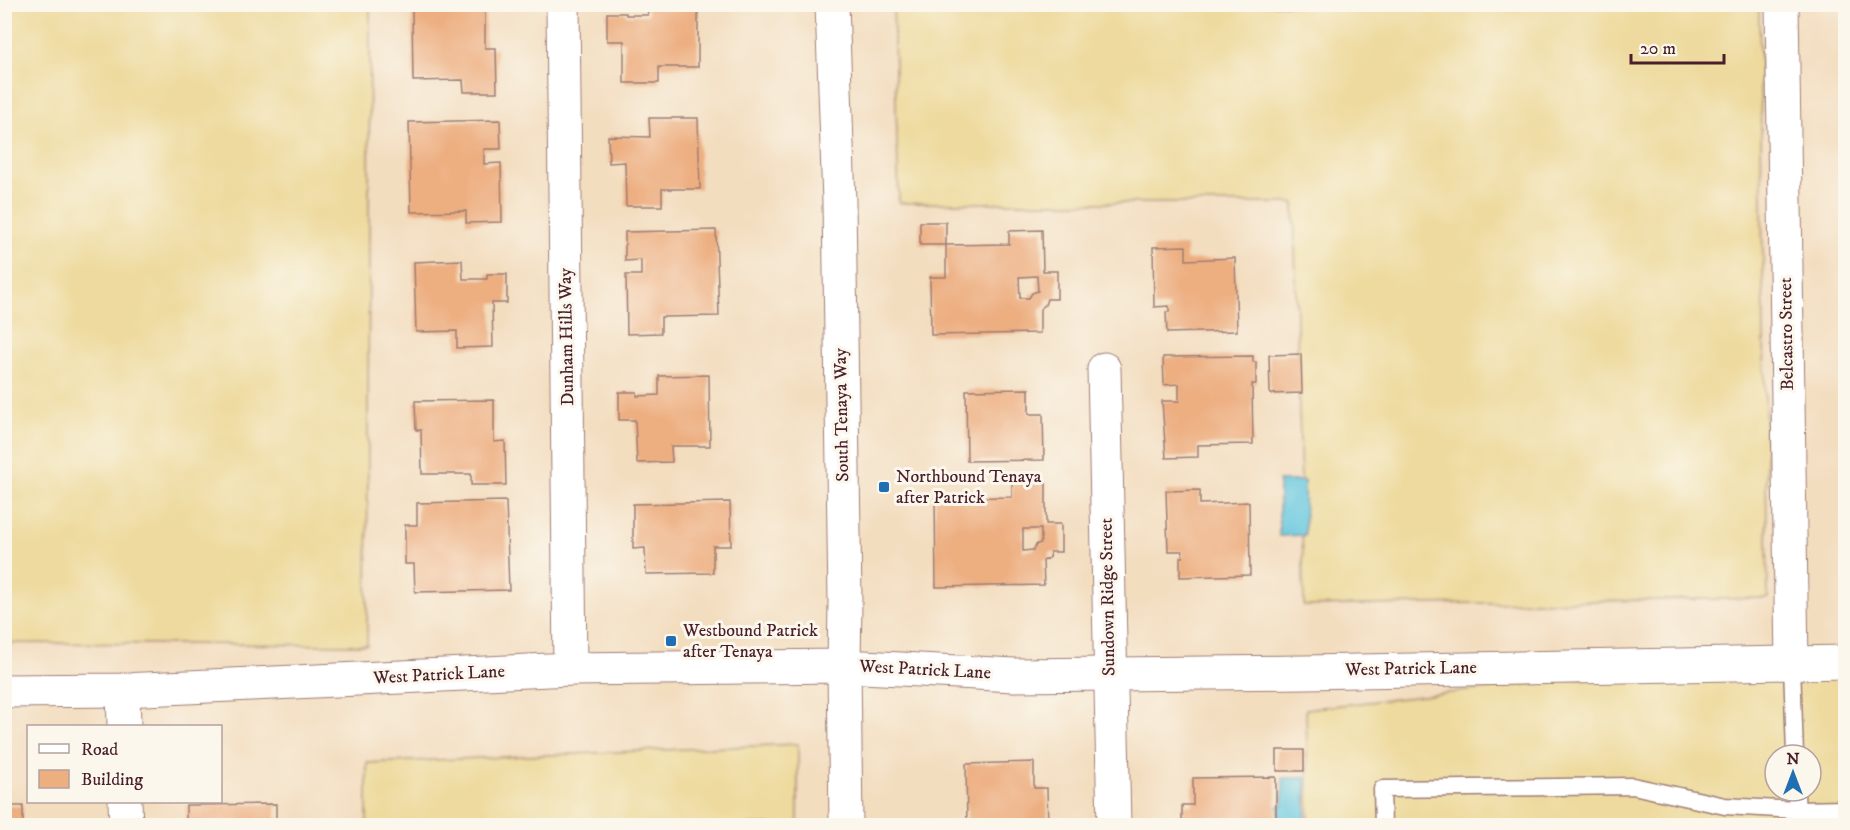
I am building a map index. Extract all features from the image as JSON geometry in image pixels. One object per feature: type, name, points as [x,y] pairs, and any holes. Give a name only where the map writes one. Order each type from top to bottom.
[{"type":"street","name":"Dunham Hills Way","points":[[563,4],[570,669]]},
{"type":"street","name":"South Tenaya Way","points":[[832,4],[839,202],[846,825]]},
{"type":"street","name":"Belcastro Street","points":[[1782,4],[1792,664]]},
{"type":"street","name":"Sundown Ridge Street","points":[[1104,369],[1113,825]]},
{"type":"street","name":"West Patrick Lane","points":[[4,692],[123,690],[570,669],[844,666],[1014,675],[1845,662]]},
{"type":"street","points":[[123,690],[124,725]]},
{"type":"street","points":[[125,803],[126,825]]},
{"type":"lane","points":[[1792,664],[1795,743]]},
{"type":"lane","points":[[1383,825],[1382,789],[1633,786],[1725,806],[1797,818],[1845,809]]},
{"type":"lane","points":[[1796,803],[1797,818]]},
{"type":"sand","points":[[5,4],[370,5],[367,645],[5,643]]},
{"type":"sand","points":[[893,5],[1759,5],[1768,598],[1304,606],[1294,203],[899,203]]},
{"type":"sand","points":[[1845,669],[1845,825],[1309,825],[1306,709],[1628,673]]},
{"type":"sand","points":[[798,744],[798,825],[367,825],[367,763]]},
{"type":"water","points":[[1279,481],[1304,481],[1305,535],[1279,536]]},
{"type":"water","points":[[1283,778],[1306,778],[1306,825],[1283,825],[1283,819],[1279,819],[1279,806],[1283,805]]},
{"type":"building","points":[[647,4],[698,4],[698,67],[659,67],[659,83],[624,83],[624,41],[607,41],[607,13],[648,15]]},
{"type":"building","points":[[485,8],[485,48],[496,48],[497,92],[464,92],[463,80],[413,81],[412,9]]},
{"type":"building","points":[[649,118],[698,118],[700,189],[662,189],[662,206],[626,206],[625,162],[609,163],[608,136],[650,137]]},
{"type":"building","points":[[500,120],[501,149],[484,149],[484,164],[501,163],[502,222],[466,223],[466,211],[411,212],[409,122]]},
{"type":"building","points":[[920,222],[946,222],[946,245],[920,245]]},
{"type":"building","points":[[716,230],[719,316],[661,317],[661,333],[627,334],[626,275],[641,275],[641,260],[625,261],[625,232]]},
{"type":"building","points":[[1042,230],[1043,271],[1057,271],[1057,299],[1047,299],[1045,305],[1040,309],[1040,333],[931,335],[930,277],[946,277],[946,245],[1009,244],[1009,231]],"holes":[[[1037,276],[1038,291],[1032,293],[1029,298],[1020,298],[1019,277]]]},
{"type":"building","points":[[1186,246],[1186,260],[1235,258],[1237,331],[1167,333],[1166,312],[1169,312],[1169,306],[1154,307],[1153,247]]},
{"type":"building","points":[[462,260],[463,279],[487,279],[487,274],[507,274],[507,303],[492,303],[493,347],[457,348],[457,331],[416,332],[414,262]]},
{"type":"building","points":[[1301,354],[1302,393],[1270,394],[1269,355]]},
{"type":"building","points":[[1253,356],[1253,362],[1256,362],[1256,384],[1252,384],[1253,444],[1198,445],[1198,457],[1166,458],[1162,401],[1179,401],[1179,384],[1164,385],[1163,357]]},
{"type":"building","points":[[709,375],[710,446],[671,446],[672,462],[637,463],[635,420],[619,420],[619,392],[637,392],[637,396],[659,395],[659,376]]},
{"type":"building","points":[[1029,389],[1029,414],[1043,414],[1044,460],[967,461],[966,390]]},
{"type":"building","points":[[494,400],[494,442],[505,441],[506,485],[471,485],[471,474],[422,474],[421,430],[416,430],[415,401]]},
{"type":"building","points":[[1012,483],[1046,483],[1046,524],[1061,524],[1061,552],[1050,552],[1049,558],[1043,561],[1044,585],[936,587],[935,498],[1012,497]],"holes":[[[1023,529],[1041,529],[1041,543],[1037,544],[1033,550],[1023,551]]]},
{"type":"building","points":[[1200,490],[1200,504],[1249,502],[1250,575],[1180,577],[1182,551],[1168,551],[1166,491]]},
{"type":"building","points":[[506,501],[509,590],[415,592],[414,564],[405,564],[405,525],[417,525],[417,503]]},
{"type":"building","points":[[730,502],[731,546],[713,546],[713,573],[646,574],[645,548],[633,549],[633,504]]},
{"type":"building","points":[[1277,750],[1304,750],[1304,771],[1277,771]]},
{"type":"building","points":[[1034,762],[1034,788],[1047,788],[1048,826],[967,826],[966,764]]},
{"type":"building","points":[[1276,777],[1276,826],[1182,826],[1182,805],[1193,805],[1193,778]]},
{"type":"building","points":[[276,804],[276,826],[186,826],[186,805]]},
{"type":"building","points":[[4,806],[23,806],[23,826],[4,826]]},
{"type":"building","points":[[48,822],[67,822],[67,826],[48,826]]},
{"type":"place","name":"Northbound Tenaya after Patrick","points":[[884,487]]},
{"type":"place","name":"Westbound Patrick after Tenaya","points":[[671,641]]}]
